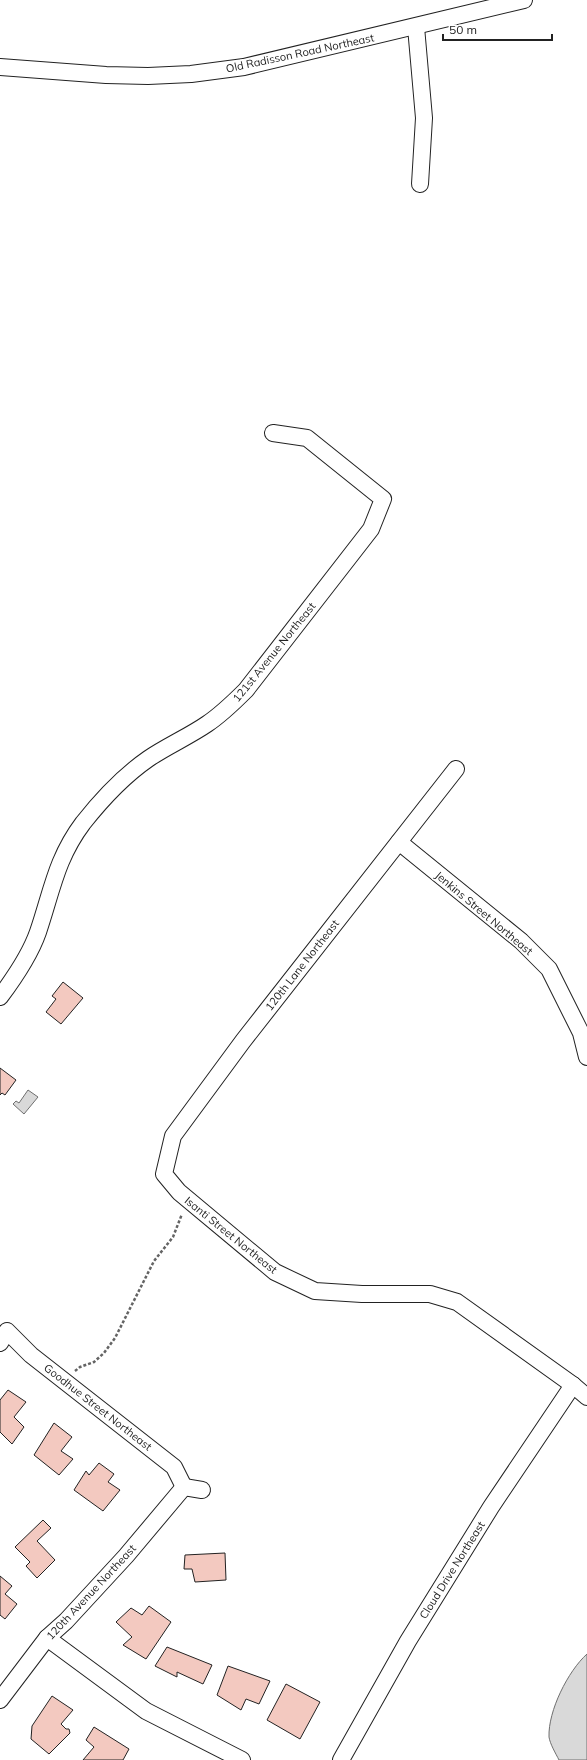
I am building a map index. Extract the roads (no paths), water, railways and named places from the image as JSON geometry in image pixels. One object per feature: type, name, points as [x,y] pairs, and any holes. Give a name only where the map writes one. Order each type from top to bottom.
[{"type":"street","name":"Old Radisson Road Northeast","points":[[0,67],[106,76],[191,74],[244,67],[524,0]]},
{"type":"street","points":[[416,27],[424,118],[420,184]]},
{"type":"street","name":"121st Avenue Northeast","points":[[0,997],[13,979],[38,933],[56,871],[67,848],[82,824],[103,798],[125,777],[148,759],[206,724],[228,708],[246,690],[371,529],[383,499],[307,438],[273,433]]},
{"type":"street","name":"120th Lane Northeast","points":[[165,1171],[173,1136],[243,1041],[456,769]]},
{"type":"street","name":"Jenkins Street Northeast","points":[[399,842],[521,941],[549,969],[581,1033],[587,1057]]},
{"type":"street","name":"Isanti Street Northeast","points":[[165,1171],[164,1174],[179,1192],[276,1272],[315,1291],[362,1294],[430,1294],[457,1302],[573,1385],[587,1397]]},
{"type":"street","name":"Goodhue Street Northeast","points":[[3,1337],[31,1355],[174,1467],[184,1487]]},
{"type":"street","name":"Cloud Drive Northeast","points":[[341,1760],[408,1640],[491,1507],[573,1385]]},
{"type":"street","points":[[184,1487],[202,1490]]},
{"type":"street","name":"120th Avenue Northeast","points":[[0,1700],[47,1638],[66,1621],[126,1556],[184,1487]]},
{"type":"street","points":[[47,1638],[146,1711],[242,1760]]}]
